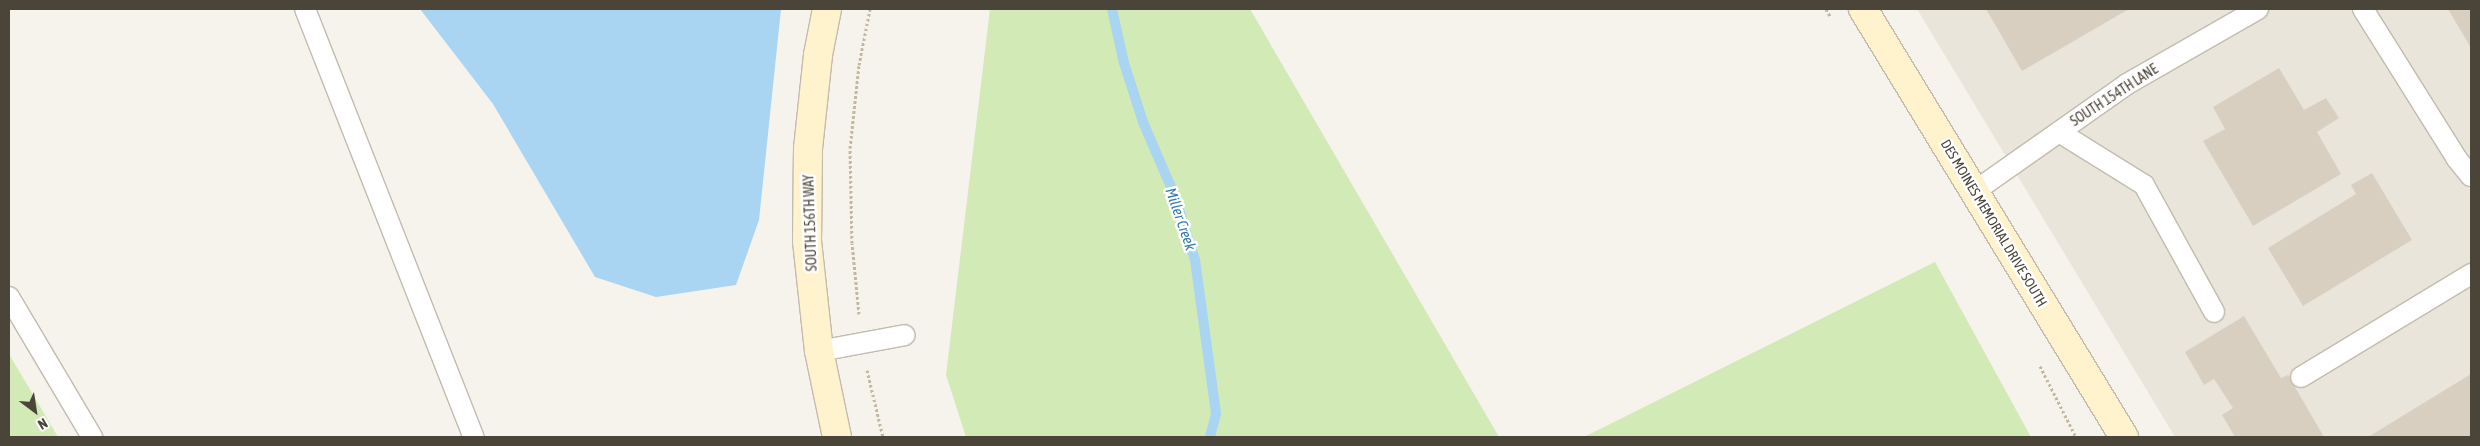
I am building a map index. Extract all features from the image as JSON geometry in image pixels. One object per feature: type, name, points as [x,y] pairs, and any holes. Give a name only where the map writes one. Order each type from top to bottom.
[{"type":"main road","name":"SOUTH 156TH WAY","points":[[827,9],[818,55],[808,148],[807,241],[820,351],[837,437]]},
{"type":"main road","name":"DES MOINES MEMORIAL DRIVE SOUTH","points":[[1863,9],[2124,437]]},
{"type":"lane","points":[[305,9],[474,437]]},
{"type":"lane","name":"SOUTH 154TH LANE","points":[[1975,191],[2127,84],[2258,9]]},
{"type":"lane","points":[[2363,9],[2457,159],[2471,176]]},
{"type":"lane","points":[[2059,132],[2144,185],[2214,312]]},
{"type":"lane","points":[[2301,378],[2471,274]]},
{"type":"lane","points":[[9,297],[92,437]]},
{"type":"lane","points":[[820,351],[905,335]]},
{"type":"path","points":[[870,9],[859,65],[850,148],[852,243],[861,342],[883,437]]},
{"type":"shaded area","points":[[1917,9],[2471,9],[2471,437],[2175,437]]},
{"type":"green space","points":[[990,9],[1250,9],[1499,437],[966,437],[946,375]]},
{"type":"green space","points":[[1935,262],[2031,437],[1584,437]]},
{"type":"green space","points":[[9,354],[58,437],[9,437]]},
{"type":"water","points":[[420,9],[781,9],[759,220],[736,285],[656,297],[595,277],[493,104]]},
{"type":"building","points":[[1986,9],[2129,9],[2022,71]]},
{"type":"building","points":[[2448,9],[2471,9],[2471,48]]},
{"type":"building","points":[[2279,68],[2304,110],[2326,98],[2339,118],[2317,132],[2341,174],[2253,226],[2203,141],[2225,129],[2213,107]]},
{"type":"building","points":[[2372,173],[2412,240],[2303,306],[2268,248],[2356,194],[2351,185]]},
{"type":"building","points":[[2244,316],[2281,378],[2288,375],[2324,437],[2235,437],[2222,415],[2233,408],[2214,379],[2204,385],[2185,352]]},
{"type":"building","points":[[2471,374],[2471,437],[2368,437]]},
{"type":"waterway","name":"Miller Creek","points":[[1112,9],[1124,63],[1143,122],[1174,194],[1195,260],[1216,414],[1210,437]]}]
